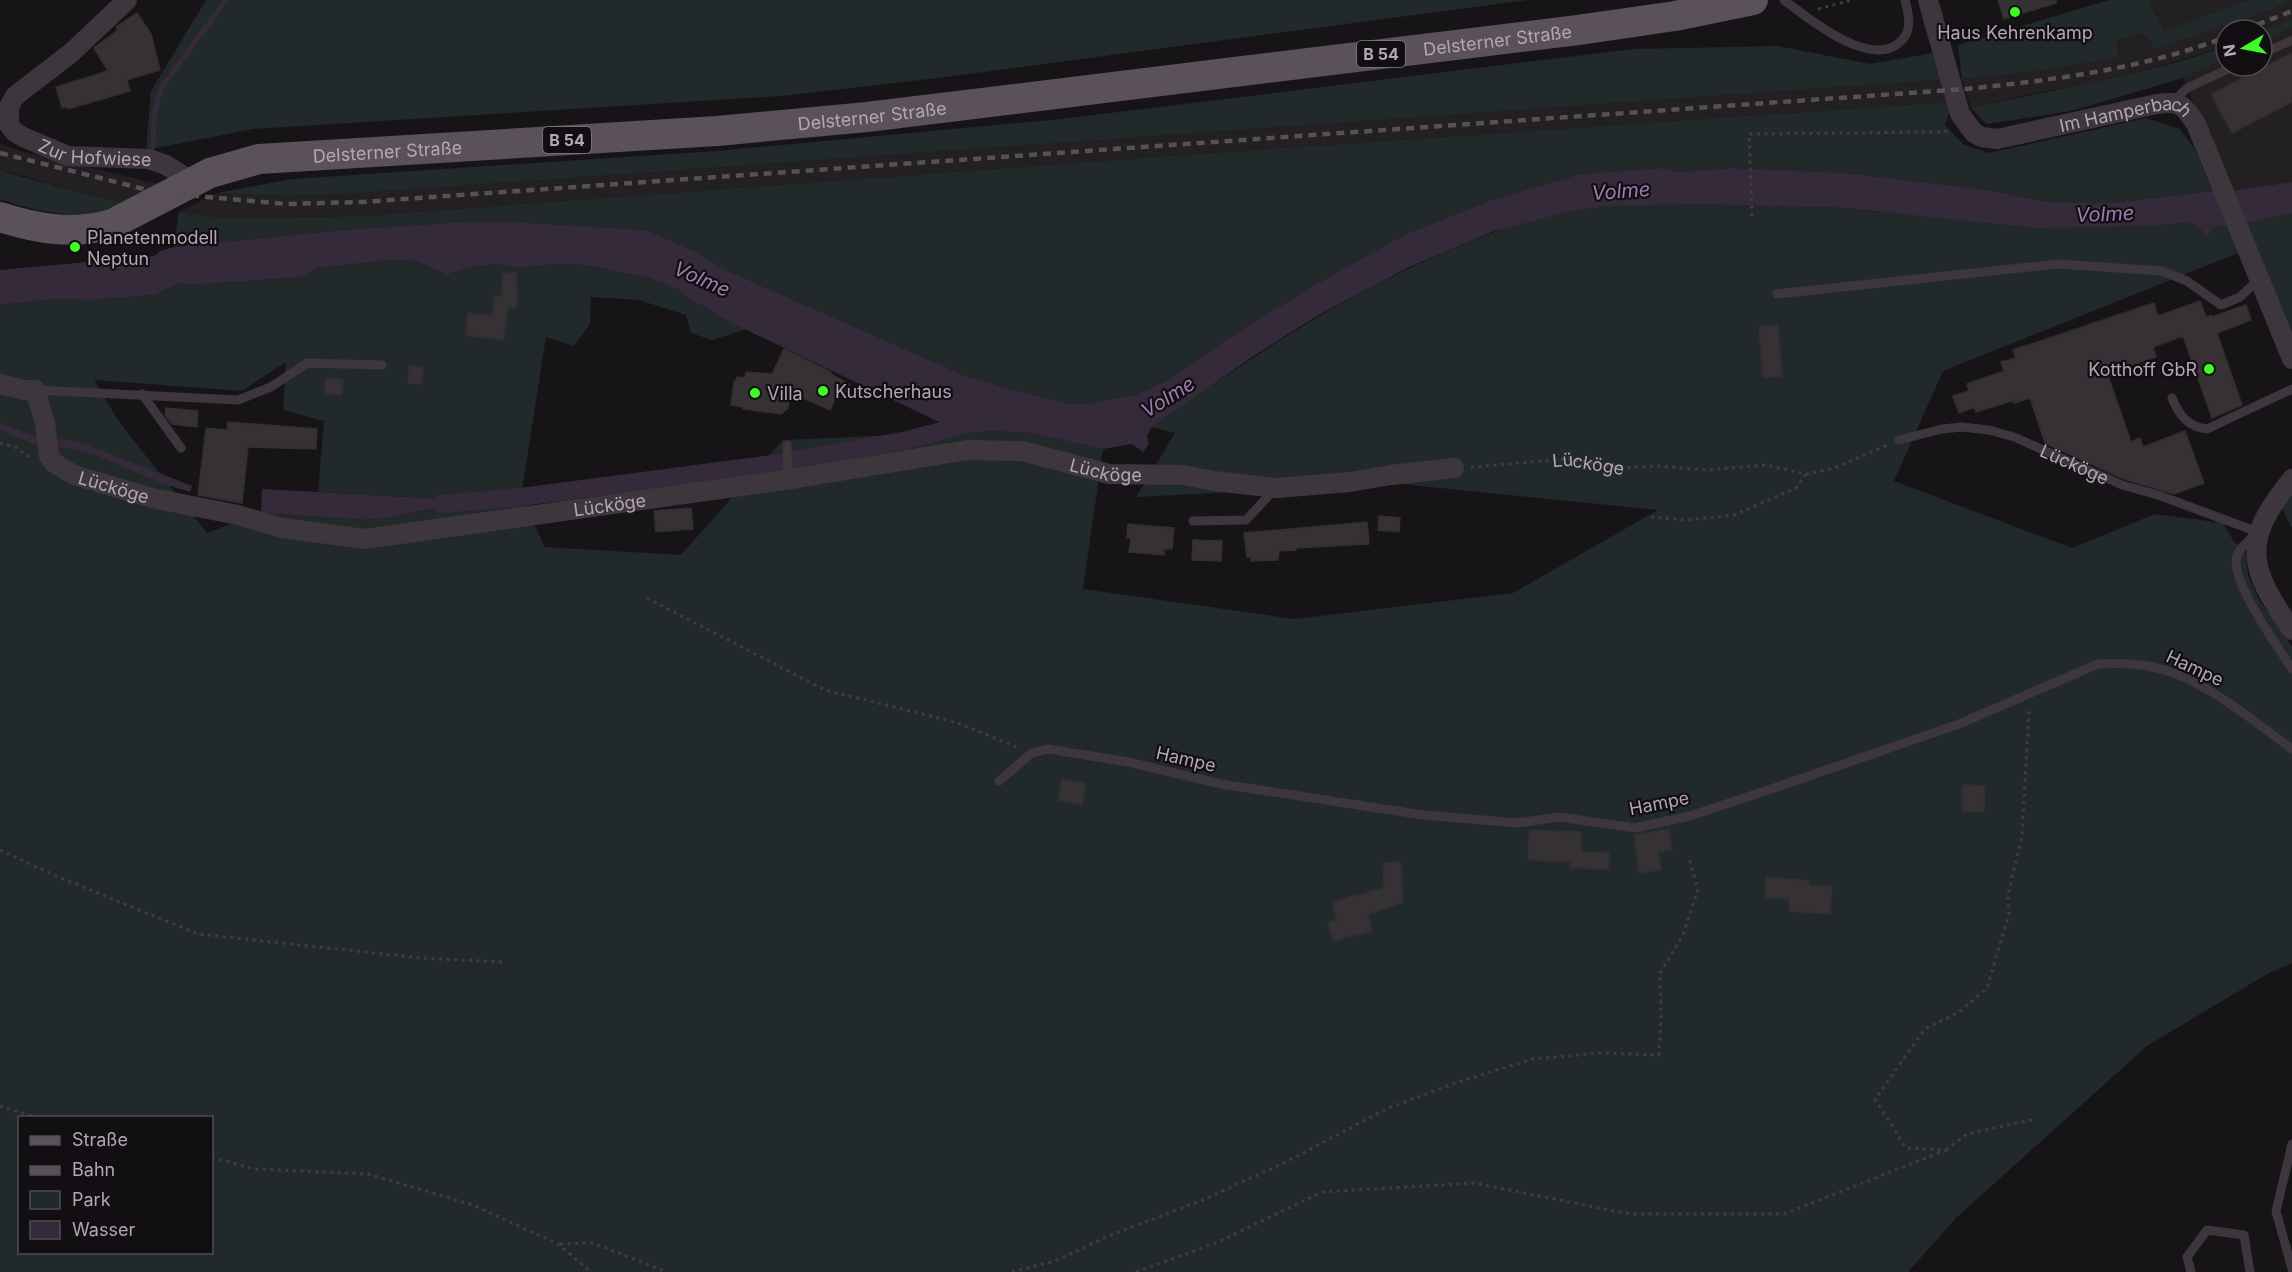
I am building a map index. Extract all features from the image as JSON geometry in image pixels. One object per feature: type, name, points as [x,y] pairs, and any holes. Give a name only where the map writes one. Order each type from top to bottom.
[{"type":"main road","name":"Delsterner Straße","points":[[0,217],[55,231],[96,229],[112,224],[191,181],[229,166],[259,159],[717,131],[903,113],[1578,30],[1676,16],[1753,0]]},
{"type":"street","points":[[5,124],[9,107],[15,96],[70,53],[127,0]]},
{"type":"street","points":[[1928,0],[1960,114],[1967,125]]},
{"type":"street","name":"Im Hamperbach","points":[[1967,125],[1974,133],[1982,137],[1997,139],[2174,101],[2188,112],[2196,124],[2292,359]]},
{"type":"street","name":"Zur Hofwiese","points":[[5,124],[23,137],[68,156],[149,159],[166,165],[191,181]]},
{"type":"street","points":[[0,384],[24,390],[35,390],[45,423],[49,456]]},
{"type":"street","name":"Lücköge","points":[[49,456],[54,463],[74,475],[152,498],[238,515],[282,528],[365,538],[606,506],[863,468],[967,450],[1022,451],[1109,474],[1183,475],[1277,488],[1350,482],[1454,468]]},
{"type":"street","points":[[2292,479],[2274,502],[2258,532],[2256,550],[2260,579],[2292,630]]},
{"type":"lane","points":[[1784,0],[1845,41],[1881,51],[1901,42],[1905,36],[1910,25],[1905,0]]},
{"type":"lane","points":[[2274,48],[2292,40]]},
{"type":"lane","points":[[2174,101],[2187,88],[2214,76]]},
{"type":"lane","points":[[1778,294],[2058,264],[2162,271],[2187,281],[2220,305],[2240,297],[2259,279]]},
{"type":"lane","points":[[35,390],[238,400],[271,387],[307,363],[382,365]]},
{"type":"lane","points":[[2172,398],[2178,412],[2185,420],[2198,428],[2207,429],[2292,389]]},
{"type":"lane","points":[[142,394],[181,448]]},
{"type":"lane","name":"Lücköge","points":[[1899,440],[1942,429],[1962,427],[1989,430],[2014,437],[2122,485],[2158,495],[2258,532]]},
{"type":"lane","points":[[787,445],[788,478]]},
{"type":"lane","points":[[1193,521],[1245,520],[1277,488]]},
{"type":"lane","points":[[2258,532],[2237,554],[2236,569],[2262,623],[2292,669]]},
{"type":"lane","name":"Hampe","points":[[1032,753],[1048,749],[1128,762],[1221,784],[1423,815],[1518,823],[1559,817],[1635,828],[1690,816],[1959,724],[2098,664],[2122,663],[2155,667],[2196,683],[2230,704],[2292,749]]},
{"type":"lane","points":[[999,781],[1032,753]]},
{"type":"lane","points":[[2292,1144],[2276,1211],[2292,1269]]},
{"type":"lane","points":[[2191,1272],[2187,1257],[2207,1230],[2244,1235],[2250,1272]]},
{"type":"path","points":[[1752,216],[1749,134],[1942,132],[1967,125]]},
{"type":"path","name":"Lücköge","points":[[1454,468],[1568,459],[1622,468],[1658,466],[1706,470],[1766,465],[1806,474],[1835,468],[1899,440]]},
{"type":"path","points":[[0,443],[15,447],[32,460],[49,456]]},
{"type":"path","points":[[1652,517],[1685,520],[1734,515],[1796,488],[1806,474]]},
{"type":"path","points":[[647,598],[825,690],[958,723],[1032,753]]},
{"type":"path","points":[[1946,1150],[1906,1148],[1875,1099],[1925,1029],[1959,1012],[1987,988],[2009,914],[2008,894],[2022,836],[2029,694]]},
{"type":"path","points":[[0,850],[56,876],[198,933],[421,958],[503,962]]},
{"type":"path","points":[[1012,1272],[1055,1261],[1112,1235],[1203,1200],[1288,1161],[1386,1109],[1458,1082],[1533,1059],[1601,1053],[1659,1055],[1660,973],[1683,934],[1698,889],[1689,858]]},
{"type":"path","points":[[0,1106],[32,1116]]},
{"type":"path","points":[[1136,1272],[1216,1243],[1322,1192],[1474,1183],[1630,1214],[1784,1214],[1946,1150],[1967,1134],[2036,1119]]},
{"type":"path","points":[[213,1157],[254,1169],[368,1174],[473,1204],[558,1244],[591,1272]]},
{"type":"path","points":[[558,1244],[593,1243],[667,1272]]},
{"type":"shaded area","points":[[2148,0],[2248,0],[2164,31]]},
{"type":"shaded area","points":[[2292,0],[2292,19],[2274,27],[2274,18],[2245,18]]},
{"type":"shaded area","points":[[2292,28],[2292,182],[2231,191],[2183,78],[2214,64],[2214,78],[2274,78],[2274,36]]},
{"type":"shaded area","points":[[2214,29],[2214,50],[2089,84],[2034,93],[1971,108],[1962,79],[2032,72],[2118,58],[2117,40],[2143,33],[2156,48]]},
{"type":"shaded area","points":[[1941,80],[1947,102],[1152,157],[362,216],[223,218],[179,212],[217,193],[286,196],[361,193]]},
{"type":"shaded area","points":[[0,144],[20,151],[159,184],[124,203],[0,170]]},
{"type":"green space","points":[[206,0],[1528,0],[938,78],[781,96],[253,129],[146,150],[151,91]]},
{"type":"green space","points":[[2109,0],[2148,0],[2164,31],[2248,0],[2292,0],[2246,18],[2214,18],[2214,29],[2156,49],[2143,33],[2117,40],[2118,58],[2032,72],[1962,79],[1958,45]]},
{"type":"green space","points":[[2292,19],[2292,28],[2274,36],[2274,27]]},
{"type":"green space","points":[[1778,46],[1870,64],[1932,53],[1941,80],[361,193],[286,196],[217,193],[292,179],[716,151],[1061,119],[1633,49]]},
{"type":"green space","points":[[2214,50],[2214,64],[2183,78],[2071,111],[1987,124],[1971,108],[2132,74]]},
{"type":"green space","points":[[1947,102],[1950,110],[1945,125],[1964,145],[1989,153],[2146,118],[2180,129],[2195,149],[2212,191],[2111,203],[2053,203],[1988,190],[1846,173],[1733,168],[1679,172],[1662,168],[1580,174],[1492,200],[1402,236],[1306,290],[1233,335],[1169,380],[1134,395],[1092,403],[1070,404],[966,376],[728,271],[696,252],[647,230],[514,222],[463,222],[341,230],[174,247],[179,212],[223,218],[362,216],[1152,157]]},
{"type":"green space","points":[[0,170],[124,203],[86,214],[61,214],[22,206],[0,199]]},
{"type":"green space","points":[[1625,204],[1846,208],[1880,212],[2292,211],[2292,334],[2253,247],[1943,371],[1894,481],[2072,548],[2155,514],[2223,523],[2234,542],[2245,550],[2248,575],[2259,600],[2292,646],[2292,963],[2269,973],[2147,1046],[1956,1218],[1908,1272],[0,1272],[0,305],[54,299],[92,300],[155,295],[178,283],[189,285],[302,277],[318,268],[389,260],[416,261],[447,275],[466,268],[496,264],[518,268],[558,264],[586,265],[645,277],[682,290],[681,293],[722,318],[747,329],[712,340],[691,333],[686,315],[639,300],[591,297],[590,324],[574,346],[546,337],[521,497],[545,547],[681,555],[783,440],[991,431],[1030,433],[1103,449],[1083,589],[1294,619],[1513,593],[1658,510],[1401,484],[1136,497],[1175,433],[1152,427],[1223,377],[1296,330],[1371,287],[1410,268],[1468,242],[1524,222],[1583,208]],"holes":[[[286,362],[283,410],[324,421],[318,492],[444,499],[464,503],[368,520],[261,513],[207,533],[120,423],[94,380],[242,391]]]},
{"type":"green space","points":[[2292,491],[2292,528],[2280,505]]},
{"type":"water","name":"Volme","points":[[1662,168],[1679,172],[1733,168],[1846,173],[1988,190],[2053,203],[2112,203],[2212,191],[2231,191],[2292,182],[2292,213],[2240,224],[2212,227],[2207,239],[2201,229],[2191,222],[2144,226],[2036,228],[1846,208],[1694,204],[1603,206],[1566,212],[1492,232],[1409,267],[1317,316],[1255,355],[1152,427],[1147,435],[1148,445],[1143,452],[1132,444],[1103,449],[1030,433],[991,431],[947,434],[945,425],[722,318],[681,293],[681,290],[645,277],[586,265],[558,264],[518,268],[496,264],[466,268],[447,275],[416,261],[389,260],[318,268],[302,277],[189,285],[178,283],[155,295],[92,300],[54,299],[0,305],[0,270],[154,256],[160,251],[174,247],[341,230],[463,222],[514,222],[647,230],[696,252],[728,271],[966,376],[1070,404],[1092,403],[1134,395],[1169,380],[1233,335],[1306,290],[1402,236],[1492,200],[1580,174]]},
{"type":"water","points":[[0,423],[36,437],[69,440],[87,445],[192,486],[190,492],[161,483],[95,455],[67,448],[37,445],[0,431]]},
{"type":"water","points":[[262,489],[466,502],[368,520],[261,513]]},
{"type":"building","name":"Haus Kehrenkamp","points":[[1998,0],[2056,0],[2056,3],[2004,19]]},
{"type":"building","points":[[137,13],[151,34],[160,70],[127,80],[130,91],[68,109],[68,107],[62,108],[56,87],[108,71],[94,48],[118,30],[116,27]]},
{"type":"building","points":[[2292,53],[2292,102],[2232,133],[2211,94],[2243,78],[2274,78],[2274,62]]},
{"type":"building","points":[[503,273],[517,273],[516,291],[518,291],[516,308],[508,307],[504,340],[466,335],[468,313],[492,316],[495,296],[502,297]]},
{"type":"building","points":[[2200,301],[2206,317],[2246,305],[2251,320],[2217,333],[2242,405],[2212,418],[2183,336],[2153,347],[2156,357],[2107,373],[2131,442],[2140,438],[2143,447],[2185,431],[2204,483],[2174,494],[2124,479],[2045,443],[2030,398],[2014,403],[2014,400],[1976,412],[1974,407],[1959,413],[1953,396],[1969,391],[1967,384],[2004,371],[2001,362],[2016,358],[2013,350],[2154,303],[2158,316]]},
{"type":"building","points":[[1778,325],[1782,376],[1763,378],[1759,327]]},
{"type":"building","points":[[784,349],[850,384],[844,397],[837,394],[830,410],[790,392],[788,408],[781,414],[743,409],[743,407],[731,405],[734,381],[737,377],[745,378],[746,372],[772,374]]},
{"type":"building","points":[[409,366],[423,367],[422,384],[408,383]]},
{"type":"building","points":[[325,378],[343,380],[342,395],[325,393]]},
{"type":"building","points":[[166,408],[198,411],[197,427],[172,424],[165,415]]},
{"type":"building","points":[[228,422],[317,429],[316,449],[248,447],[242,503],[198,495],[206,428],[227,430]]},
{"type":"building","points":[[691,508],[693,529],[656,532],[654,511]]},
{"type":"building","points":[[1379,516],[1400,518],[1399,532],[1378,530]]},
{"type":"building","points":[[1367,522],[1369,544],[1296,548],[1296,550],[1279,551],[1278,560],[1251,561],[1251,557],[1247,557],[1244,533]]},
{"type":"building","points":[[1128,524],[1174,528],[1172,549],[1164,549],[1164,555],[1129,552],[1131,538],[1127,538]]},
{"type":"building","points":[[1193,540],[1222,541],[1221,561],[1192,560]]},
{"type":"building","points":[[1062,779],[1086,783],[1082,805],[1058,800]]},
{"type":"building","points":[[1962,785],[1985,786],[1984,812],[1962,811]]},
{"type":"building","points":[[1669,829],[1672,850],[1658,852],[1661,870],[1639,873],[1634,835]]},
{"type":"building","points":[[1529,830],[1581,832],[1581,852],[1609,853],[1609,869],[1570,868],[1571,862],[1528,860]]},
{"type":"building","points":[[1401,862],[1403,903],[1368,914],[1372,931],[1333,941],[1328,922],[1337,920],[1332,902],[1384,888],[1383,863]]},
{"type":"building","points":[[1766,877],[1809,881],[1809,885],[1832,886],[1830,914],[1789,911],[1789,899],[1765,897]]},
{"type":"waterway","points":[[153,147],[155,109],[162,87],[226,0]]},
{"type":"waterway","points":[[441,504],[521,497],[772,464],[907,440],[968,424]]},
{"type":"railway","points":[[2274,18],[2292,11]]},
{"type":"railway","points":[[0,153],[148,190],[287,204],[362,202],[1966,89],[2098,72],[2163,57],[2214,41]]},
{"type":"place","name":"Haus Kehrenkamp","points":[[2015,12]]},
{"type":"place","name":"Planetenmodell Neptun","points":[[75,247]]},
{"type":"place","name":"Kotthoff GbR","points":[[2209,369]]},
{"type":"place","name":"Kutscherhaus","points":[[823,391]]},
{"type":"place","name":"Villa","points":[[755,393]]}]
